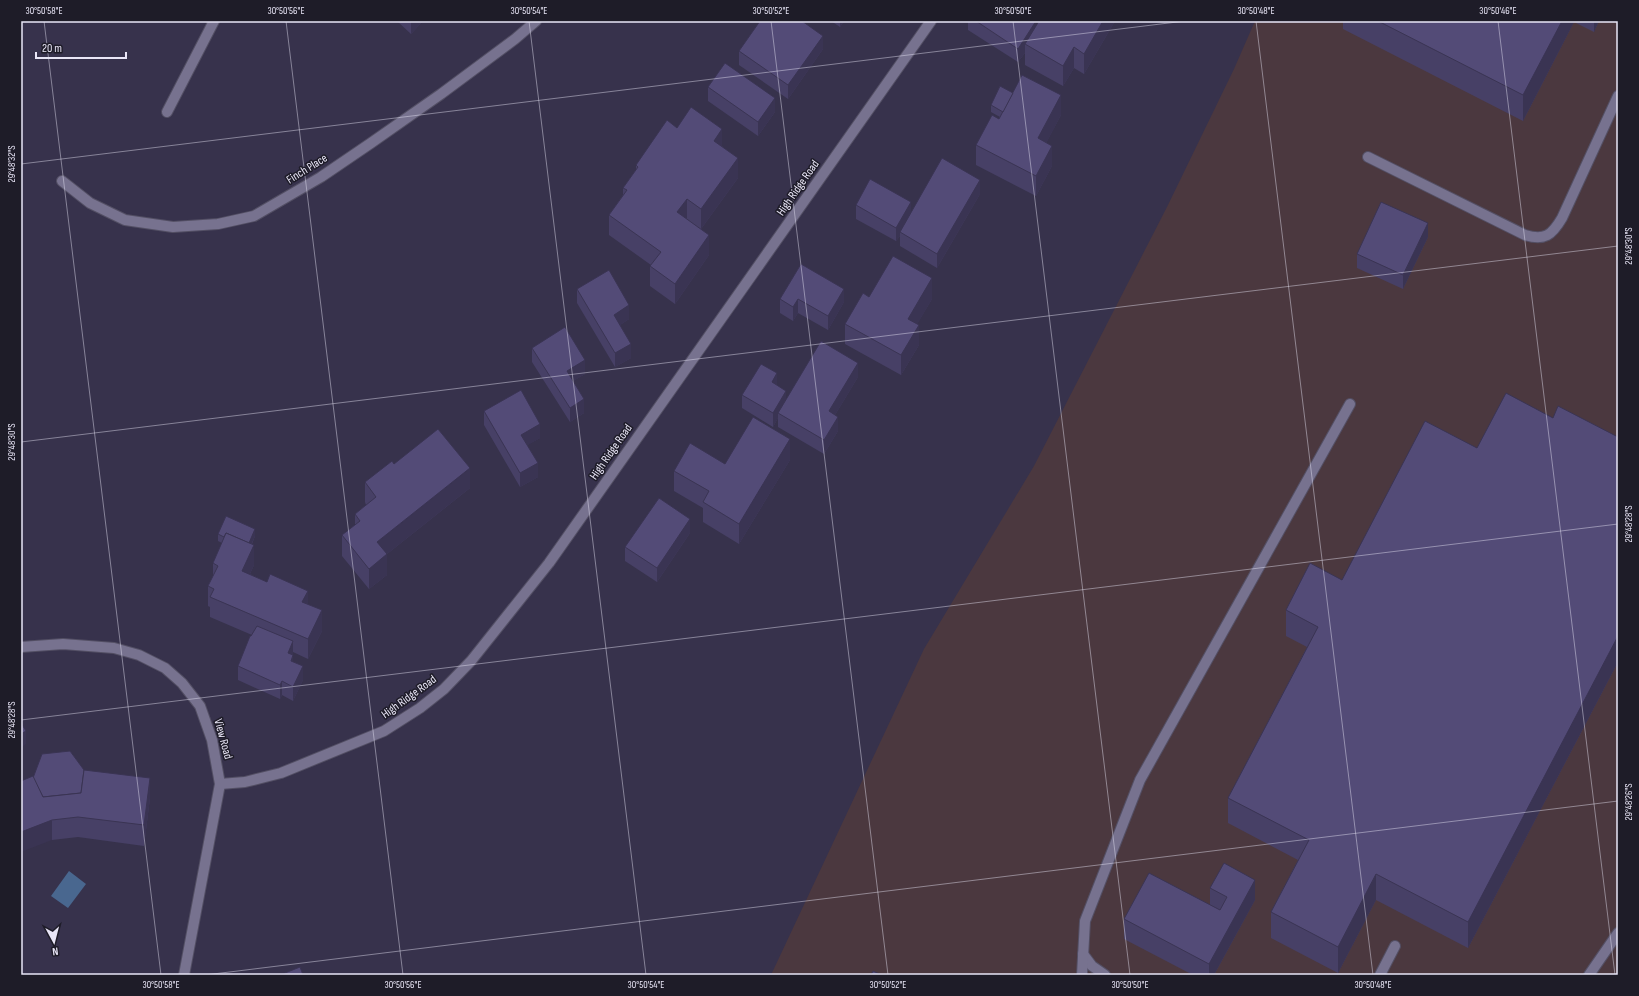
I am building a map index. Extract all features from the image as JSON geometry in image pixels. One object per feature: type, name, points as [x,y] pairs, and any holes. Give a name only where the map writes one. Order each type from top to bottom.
[{"type":"street","points":[[167,112],[214,21]]},
{"type":"street","name":"Finch Place","points":[[62,181],[90,203],[125,220],[173,227],[218,224],[254,216],[321,177],[371,143],[441,94],[515,39],[536,21]]},
{"type":"street","name":"High Ridge Road","points":[[220,784],[245,782],[281,773],[384,731],[420,708],[444,689],[471,661],[549,563],[931,21]]},
{"type":"street","points":[[1368,157],[1525,235],[1535,238],[1548,236],[1555,230],[1562,218],[1618,96]]},
{"type":"street","points":[[1082,975],[1085,921],[1140,780],[1350,404]]},
{"type":"street","name":"View Road","points":[[21,647],[63,644],[114,648],[139,655],[165,668],[182,683],[200,706],[212,740],[220,784],[184,975]]},
{"type":"street","points":[[1589,975],[1618,932]]},
{"type":"street","points":[[1380,975],[1395,946]]},
{"type":"street","points":[[1083,954],[1092,966],[1105,975]]},
{"type":"shaded area","points":[[1255,21],[1618,21],[1618,975],[771,975],[924,649],[1034,466],[1167,207],[1234,69]]},
{"type":"water","points":[[69,871],[86,884],[68,908],[51,896]]},
{"type":"building","points":[[760,21],[802,21],[823,36],[788,85],[739,51]]},
{"type":"building","points":[[976,21],[1036,21],[1018,49]]},
{"type":"building","points":[[1039,21],[1103,21],[1084,54],[1074,47],[1063,66],[1025,44]]},
{"type":"building","points":[[1378,21],[1562,21],[1523,95]]},
{"type":"building","points":[[725,63],[775,98],[758,122],[708,87]]},
{"type":"building","points":[[1022,75],[1061,95],[1038,138],[1052,146],[1036,176],[976,145],[992,115],[999,119]]},
{"type":"building","points":[[1000,86],[1013,93],[1003,112],[991,105]]},
{"type":"building","points":[[691,107],[722,129],[714,141],[738,158],[701,209],[687,199],[677,212],[709,235],[675,284],[650,266],[661,252],[609,215],[627,190],[623,188],[638,167],[636,165],[667,120],[677,128]]},
{"type":"building","points":[[942,158],[980,180],[937,254],[900,232]]},
{"type":"building","points":[[870,179],[911,202],[896,228],[856,205]]},
{"type":"building","points":[[1381,202],[1428,223],[1403,275],[1357,254]]},
{"type":"building","points":[[893,256],[932,278],[908,319],[919,325],[901,355],[845,324],[863,293],[869,297]]},
{"type":"building","points":[[801,264],[844,289],[828,316],[798,299],[793,307],[780,299]]},
{"type":"building","points":[[609,270],[629,305],[614,315],[631,344],[615,353],[577,289]]},
{"type":"building","points":[[565,327],[585,360],[567,371],[584,399],[570,408],[532,348]]},
{"type":"building","points":[[821,341],[858,363],[829,411],[838,417],[824,440],[778,413]]},
{"type":"building","points":[[761,364],[777,373],[772,382],[786,391],[773,413],[742,395]]},
{"type":"building","points":[[521,390],[540,424],[521,435],[538,463],[520,473],[484,411]]},
{"type":"building","points":[[1506,393],[1553,418],[1558,406],[1618,437],[1618,636],[1468,922],[1376,874],[1338,947],[1271,912],[1309,840],[1228,798],[1318,627],[1286,610],[1310,563],[1342,580],[1425,421],[1477,448]]},
{"type":"building","points":[[753,417],[790,439],[739,524],[703,502],[709,491],[674,471],[690,443],[725,464]]},
{"type":"building","points":[[438,429],[470,468],[377,542],[387,554],[369,569],[342,535],[360,521],[355,514],[376,497],[365,482],[392,461],[394,464]]},
{"type":"building","points":[[659,498],[690,519],[657,568],[625,547]]},
{"type":"building","points":[[226,516],[255,529],[249,543],[226,533],[224,537],[218,534]]},
{"type":"building","points":[[226,533],[254,545],[242,571],[267,582],[270,574],[308,591],[302,602],[322,610],[308,639],[210,597],[214,589],[208,586],[218,566],[213,563]]},
{"type":"building","points":[[257,626],[293,641],[288,653],[293,655],[291,661],[303,666],[293,687],[282,681],[280,685],[238,666],[250,636]]},
{"type":"building","points":[[21,723],[26,731],[21,734]]},
{"type":"building","points":[[70,751],[84,770],[81,793],[43,797],[33,778],[42,754]]},
{"type":"building","points":[[84,770],[150,778],[144,825],[78,817],[52,820],[21,832],[21,781],[33,776],[43,797],[81,793]]},
{"type":"building","points":[[1224,863],[1255,880],[1209,964],[1124,919],[1149,873],[1220,910],[1227,897],[1210,888]]},
{"type":"building","points":[[300,967],[303,975],[280,975]]},
{"type":"building","points":[[873,971],[882,975],[871,975]]}]
